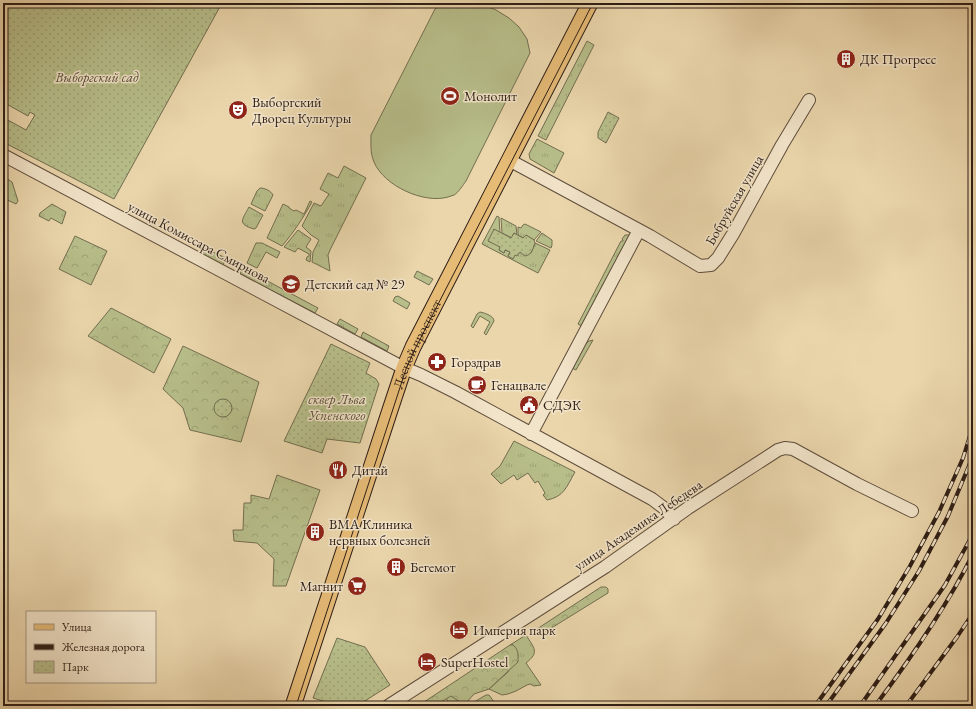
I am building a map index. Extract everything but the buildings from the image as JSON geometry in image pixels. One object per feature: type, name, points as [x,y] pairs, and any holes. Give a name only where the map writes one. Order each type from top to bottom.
[{"type":"main road","name":"Лесной проспект","points":[[294,706],[404,368],[590,3]]},
{"type":"street","name":"Бобруйская улица","points":[[509,160],[639,230],[700,266],[711,265],[718,258],[733,234],[782,145],[809,100]]},
{"type":"street","name":"улица Комиссара Смирнова","points":[[3,155],[404,368],[421,374],[652,499],[674,518]]},
{"type":"street","points":[[531,434],[639,230]]},
{"type":"street","name":"улица Академика Лебедева","points":[[388,706],[605,567],[674,518],[778,450],[785,448],[793,449],[857,484],[912,511]]},
{"type":"green space","name":"Выборгский сад","points":[[3,3],[222,3],[114,199],[3,142],[3,133],[6,129],[3,124],[6,119],[26,130],[35,115],[30,112],[28,116],[3,102]]},
{"type":"green space","name":"Монолит","points":[[443,3],[478,3],[496,10],[509,18],[519,27],[527,39],[530,53],[466,181],[459,191],[448,197],[428,198],[406,191],[386,179],[374,162],[371,148],[371,135],[435,9]]},
{"type":"green space","points":[[587,41],[594,45],[546,140],[538,136]]},
{"type":"green space","points":[[608,112],[619,118],[606,143],[598,138],[598,132]]},
{"type":"green space","points":[[537,139],[564,153],[554,173],[530,159],[529,154]]},
{"type":"green space","points":[[344,166],[366,178],[328,255],[330,271],[312,262],[313,252],[319,240],[311,235],[302,226],[314,203],[321,206],[329,194],[320,189],[328,173],[338,178]]},
{"type":"green space","points":[[3,176],[12,182],[18,201],[16,204],[3,198]]},
{"type":"green space","points":[[260,188],[268,190],[273,195],[265,211],[251,204]]},
{"type":"green space","points":[[310,201],[312,202],[302,219],[282,246],[267,238],[283,204],[294,211],[296,210],[304,214]]},
{"type":"green space","points":[[52,204],[66,212],[62,224],[51,218],[49,221],[39,216],[40,213]]},
{"type":"green space","points":[[249,207],[263,215],[254,229],[245,225],[242,221]]},
{"type":"green space","points":[[497,216],[499,217],[500,233],[494,230],[500,248],[499,250],[504,253],[505,250],[510,252],[508,256],[515,255],[520,252],[531,253],[535,243],[550,250],[538,273],[482,244]]},
{"type":"green space","points":[[501,218],[516,226],[517,235],[514,233],[512,238],[502,233]]},
{"type":"green space","points":[[525,224],[541,232],[534,240],[526,235],[523,238],[518,235],[518,227],[521,228]]},
{"type":"green space","points":[[494,229],[511,238],[514,233],[523,238],[526,235],[534,240],[535,243],[532,251],[525,256],[520,252],[517,256],[515,255],[513,259],[508,256],[510,252],[505,250],[504,253],[499,250],[500,247],[488,241]]},
{"type":"green space","points":[[298,230],[311,239],[306,247],[311,251],[310,262],[306,260],[309,254],[298,248],[295,252],[284,247]]},
{"type":"green space","points":[[542,233],[552,240],[551,248],[536,241]]},
{"type":"green space","points":[[625,235],[629,235],[629,237],[583,327],[578,324]]},
{"type":"green space","points":[[75,236],[107,251],[91,285],[59,269]]},
{"type":"green space","points":[[256,243],[262,243],[280,252],[277,258],[266,252],[257,268],[247,263]]},
{"type":"green space","points":[[204,248],[226,258],[223,265],[202,254],[201,253]]},
{"type":"green space","points":[[243,268],[318,308],[315,313],[242,275],[240,273]]},
{"type":"green space","points":[[417,271],[433,279],[429,285],[414,277]]},
{"type":"green space","points":[[398,296],[410,303],[407,309],[393,301],[395,297]]},
{"type":"green space","points":[[111,308],[171,339],[154,373],[88,336]]},
{"type":"green space","points":[[480,312],[489,315],[494,319],[486,335],[484,333],[490,322],[480,316],[473,328],[471,326],[477,314]]},
{"type":"green space","points":[[340,319],[358,329],[355,334],[337,324]]},
{"type":"green space","points":[[363,332],[389,346],[387,351],[361,337]]},
{"type":"green space","points":[[593,340],[576,370],[572,368],[585,344]]},
{"type":"green space","name":"сквер Льва Успенского","points":[[331,344],[370,363],[366,373],[376,379],[379,384],[360,443],[327,439],[322,453],[284,441]]},
{"type":"green space","points":[[183,346],[259,382],[241,442],[190,430],[183,408],[163,389]]},
{"type":"green space","points":[[219,399],[227,399],[232,404],[230,415],[227,417],[219,417],[214,412],[214,404]]},
{"type":"green space","points":[[514,441],[575,472],[561,494],[553,499],[547,500],[543,495],[545,493],[538,481],[535,483],[528,473],[517,480],[514,475],[501,484],[491,474],[500,466]]},
{"type":"green space","points":[[277,475],[320,490],[286,586],[273,586],[274,559],[257,543],[234,541],[233,530],[243,530],[244,503],[251,503],[251,495],[269,499]]},
{"type":"green space","points":[[601,587],[606,587],[608,589],[608,593],[540,635],[537,633],[537,629]]},
{"type":"green space","points":[[526,635],[533,647],[534,653],[526,663],[541,685],[534,686],[530,684],[516,691],[502,695],[489,689],[508,672],[513,645],[510,645]]},
{"type":"green space","points":[[337,638],[365,647],[390,685],[357,706],[332,706],[330,703],[313,698]]},
{"type":"green space","points":[[510,645],[513,645],[518,653],[518,662],[489,689],[474,694],[467,702],[460,702],[451,696],[434,706],[418,706]]},
{"type":"green space","points":[[451,695],[460,702],[467,702],[465,706],[451,706],[446,698]]},
{"type":"green space","points":[[486,695],[489,695],[497,706],[471,706],[474,702]]},
{"type":"tram line","points":[[296,706],[406,369],[593,3]]},
{"type":"railway","points":[[815,706],[878,619],[910,566],[939,512],[963,458],[973,426]]},
{"type":"railway","points":[[826,706],[886,623],[919,571],[948,516],[973,456]]},
{"type":"railway","points":[[860,706],[945,585],[973,534]]},
{"type":"railway","points":[[875,706],[902,670],[927,632],[963,574],[973,554]]},
{"type":"railway","points":[[906,706],[973,613]]},
{"type":"place","name":"ДК Прогресс","points":[[846,59]]},
{"type":"place","name":"Монолит","points":[[450,96]]},
{"type":"place","name":"Выборгский Дворец Культуры","points":[[238,110]]},
{"type":"place","name":"Детский сад № 29","points":[[291,284]]},
{"type":"place","name":"Горздрав","points":[[437,362]]},
{"type":"place","name":"Генацвале","points":[[477,385]]},
{"type":"place","name":"СДЭК","points":[[529,405]]},
{"type":"place","name":"Дитай","points":[[338,470]]},
{"type":"place","name":"ВМА Клиника нервных болезней","points":[[315,532]]},
{"type":"place","name":"Бегемот","points":[[396,567]]},
{"type":"place","name":"Магнит","points":[[357,586]]},
{"type":"place","name":"Империя парк","points":[[459,630]]},
{"type":"place","name":"SuperHostel","points":[[427,662]]}]
